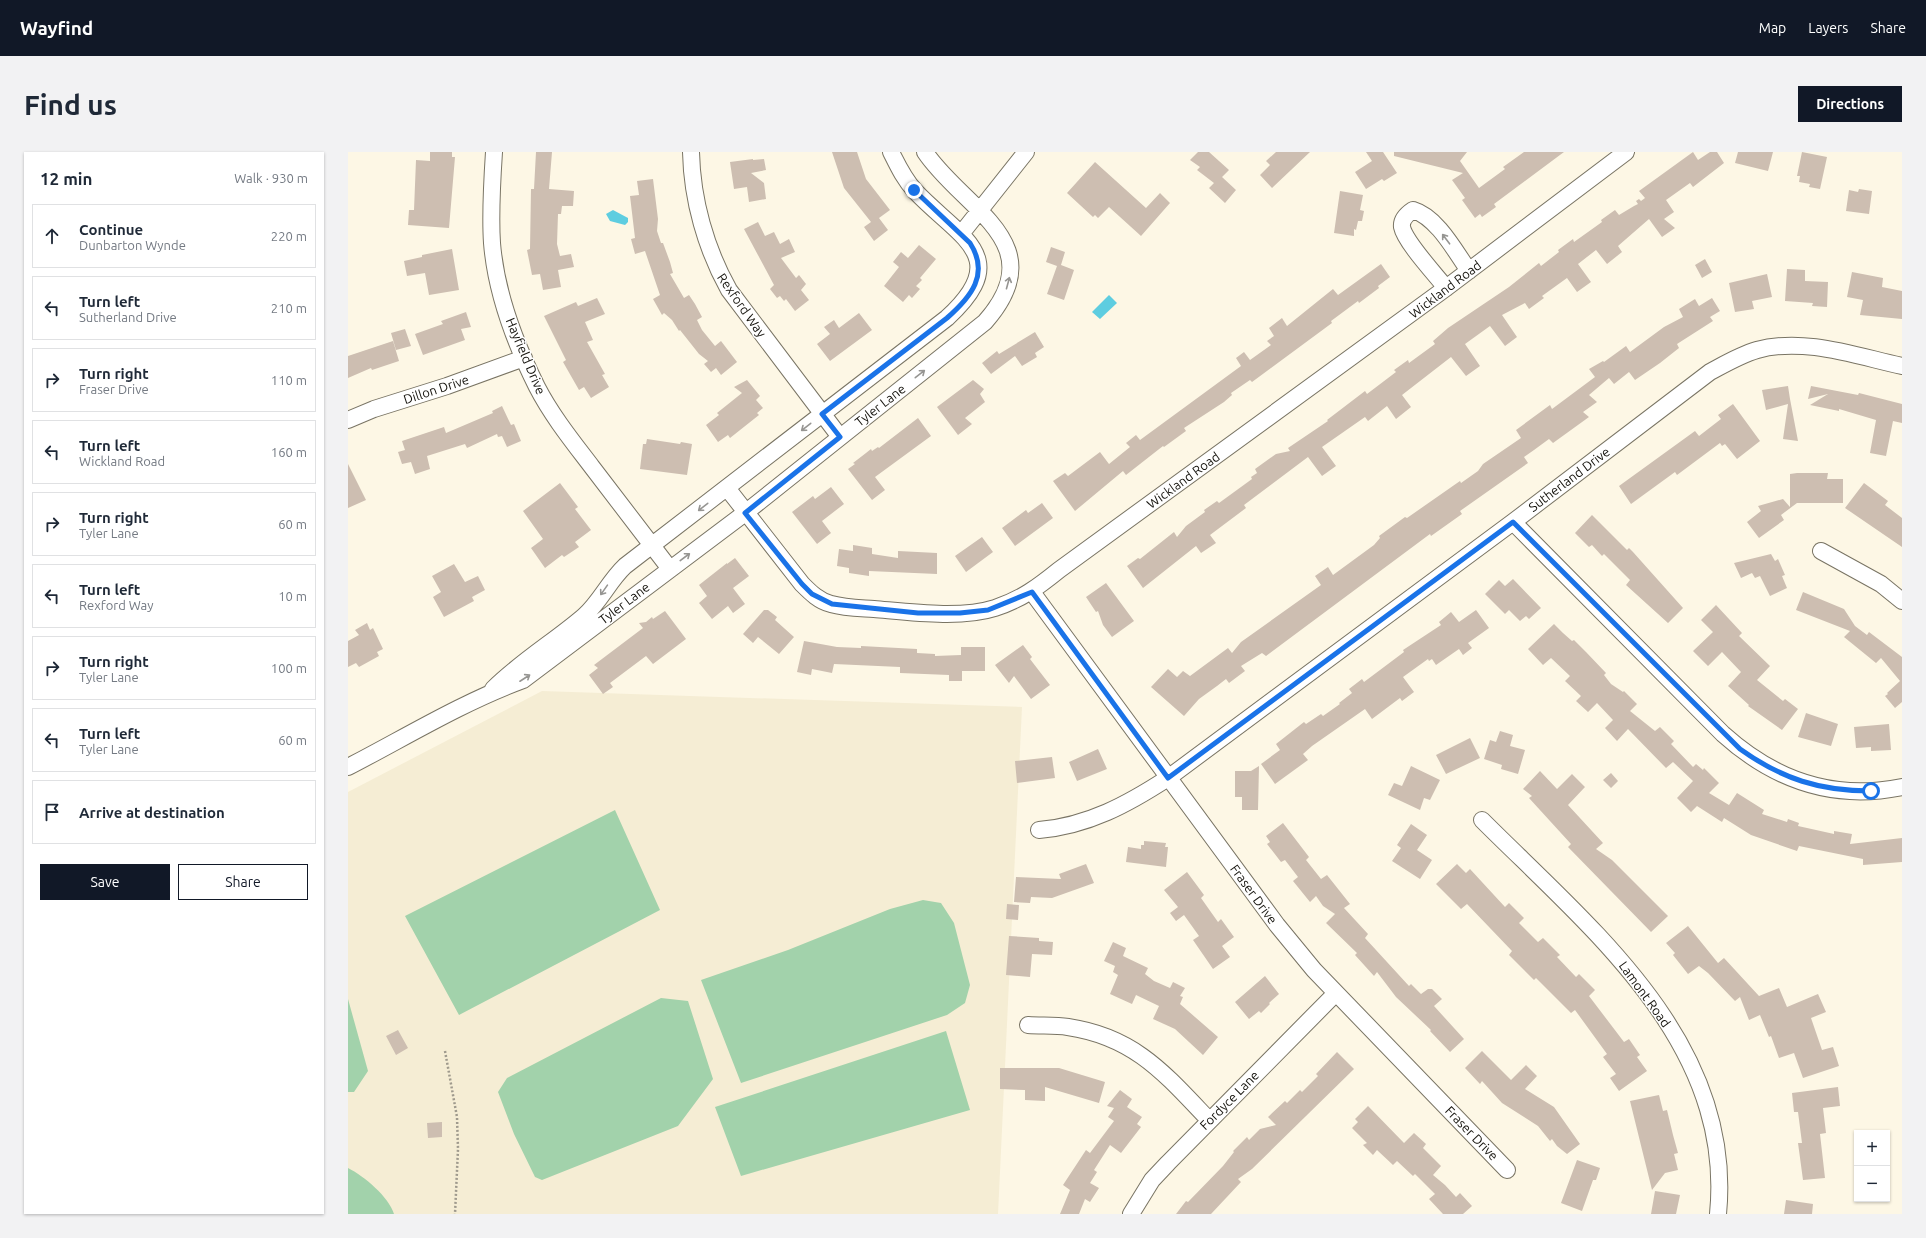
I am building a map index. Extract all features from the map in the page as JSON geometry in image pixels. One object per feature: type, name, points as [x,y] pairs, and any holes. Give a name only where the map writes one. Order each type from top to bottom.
[{"type":"street","name":"Hayfield Drive","points":[[494,152],[491,206],[492,244],[499,284],[508,318],[524,358],[537,388],[575,445],[670,568]]},
{"type":"street","name":"Rexford Way","points":[[691,152],[692,180],[698,208],[717,269],[730,290],[840,437]]},
{"type":"street","name":"Tyler Lane","points":[[489,692],[510,672],[585,615],[613,577],[652,545],[960,307],[977,281],[979,274],[979,262],[976,252],[961,234],[914,190],[900,171],[891,152]]},
{"type":"street","name":"Tyler Lane","points":[[348,767],[489,692],[523,680],[745,513],[967,338],[985,322],[1003,298],[1011,274],[1010,261],[1005,243],[981,210],[947,179],[925,152]]},
{"type":"street","points":[[961,234],[1026,152]]},
{"type":"street","name":"Wickland Road","points":[[727,488],[745,513],[802,584],[812,594],[832,604],[918,613],[960,613],[995,608],[1032,592],[1066,565],[1469,271],[1616,155]]},
{"type":"street","points":[[1446,288],[1408,239],[1402,228],[1403,220],[1408,213],[1413,210],[1423,213],[1429,218],[1469,271]]},
{"type":"street","name":"Sutherland Drive","points":[[1039,830],[1059,829],[1104,815],[1136,798],[1168,778],[1513,522],[1710,372],[1740,356],[1765,348],[1800,345],[1902,366]]},
{"type":"street","name":"Dillon Drive","points":[[348,420],[374,409],[447,386],[524,358]]},
{"type":"street","points":[[1513,522],[1723,734],[1756,760],[1790,778],[1830,789],[1871,791],[1902,787]]},
{"type":"street","points":[[1821,551],[1881,584],[1902,601]]},
{"type":"street","name":"Fraser Drive","points":[[1032,592],[1277,925],[1336,993],[1507,1170]]},
{"type":"street","name":"Lamont Road","points":[[1482,820],[1605,942],[1632,972],[1678,1039],[1700,1084],[1713,1126],[1720,1175],[1718,1214]]},
{"type":"street","name":"Fordyce Lane","points":[[1130,1214],[1152,1180],[1336,993]]},
{"type":"street","points":[[1028,1025],[1067,1027],[1101,1034],[1121,1042],[1157,1066],[1210,1120]]},
{"type":"path","points":[[445,1052],[457,1117],[458,1149],[455,1214]]},
{"type":"shaded area","points":[[542,691],[1022,707],[998,1214],[348,1214],[348,792]]},
{"type":"green space","points":[[615,810],[660,910],[459,1015],[405,916]]},
{"type":"green space","points":[[923,900],[941,903],[954,923],[970,985],[965,1003],[947,1015],[741,1083],[701,980],[788,950],[890,909]]},
{"type":"green space","points":[[661,998],[688,1001],[713,1079],[678,1126],[542,1180],[535,1177],[514,1134],[498,1092],[507,1078]]},
{"type":"green space","points":[[348,999],[368,1071],[354,1092],[348,1092]]},
{"type":"green space","points":[[946,1031],[970,1110],[741,1176],[715,1107]]},
{"type":"green space","points":[[348,1168],[361,1176],[381,1194],[391,1207],[394,1214],[348,1214]]},
{"type":"water","points":[[613,210],[628,218],[628,222],[625,225],[610,221],[606,214]]},
{"type":"water","points":[[1109,295],[1117,303],[1100,319],[1092,312]]},
{"type":"building","points":[[430,152],[452,152],[452,157],[455,157],[449,228],[408,225],[409,210],[414,210],[416,160],[430,161]]},
{"type":"building","points":[[536,152],[552,152],[549,189],[574,191],[573,206],[562,206],[561,214],[558,214],[557,244],[560,256],[571,254],[574,267],[558,270],[561,287],[543,290],[540,274],[532,275],[527,250],[530,249],[531,189],[534,189]]},
{"type":"building","points":[[832,152],[857,152],[866,179],[890,210],[879,218],[888,230],[874,241],[864,227],[871,222],[844,188]]},
{"type":"building","points":[[1198,152],[1209,152],[1229,170],[1222,177],[1236,190],[1225,203],[1209,188],[1214,183],[1197,170],[1200,167],[1190,160]]},
{"type":"building","points":[[1276,152],[1310,152],[1272,188],[1260,175],[1270,165],[1266,161]]},
{"type":"building","points":[[1366,152],[1383,152],[1397,173],[1384,181],[1382,179],[1366,189],[1355,172],[1372,161]]},
{"type":"building","points":[[1394,152],[1467,152],[1460,161],[1479,188],[1505,169],[1503,167],[1524,152],[1564,152],[1494,204],[1496,207],[1482,217],[1480,214],[1475,218],[1462,200],[1465,198],[1452,180],[1463,173],[1394,156]]},
{"type":"building","points":[[1693,152],[1698,160],[1710,152],[1717,152],[1724,163],[1693,187],[1690,183],[1666,200],[1674,212],[1664,219],[1675,228],[1662,237],[1649,219],[1618,246],[1622,252],[1607,264],[1596,250],[1578,264],[1591,282],[1577,292],[1567,278],[1542,296],[1544,298],[1529,309],[1525,303],[1502,315],[1517,337],[1505,346],[1490,326],[1465,344],[1480,366],[1466,376],[1451,357],[1402,395],[1411,407],[1396,419],[1387,406],[1368,421],[1365,417],[1322,447],[1336,466],[1322,476],[1308,457],[1244,505],[1246,508],[1210,535],[1216,543],[1201,553],[1196,546],[1143,588],[1127,566],[1138,558],[1140,559],[1174,532],[1177,537],[1186,526],[1205,512],[1204,510],[1217,501],[1219,503],[1252,479],[1251,477],[1257,473],[1255,469],[1276,454],[1290,451],[1288,448],[1328,421],[1327,420],[1365,391],[1367,394],[1396,372],[1394,370],[1408,360],[1409,363],[1435,344],[1433,341],[1448,328],[1509,287],[1539,263],[1541,266],[1559,252],[1558,250],[1573,239],[1574,242],[1602,222],[1601,220],[1615,210],[1619,215],[1638,204],[1636,201],[1639,199],[1641,201],[1645,198],[1639,191]]},
{"type":"building","points":[[1738,152],[1773,152],[1768,171],[1735,163]]},
{"type":"building","points":[[1802,152],[1827,157],[1820,189],[1809,187],[1810,184],[1799,182],[1800,176],[1797,176]]},
{"type":"building","points":[[764,159],[766,170],[751,173],[764,183],[766,199],[749,202],[747,187],[734,189],[730,162]]},
{"type":"building","points":[[1095,162],[1146,208],[1160,193],[1170,203],[1141,236],[1109,207],[1098,218],[1095,215],[1093,217],[1067,193]]},
{"type":"building","points":[[653,179],[658,219],[657,231],[670,262],[673,273],[670,274],[684,298],[689,295],[695,304],[702,317],[697,320],[702,330],[715,346],[721,341],[737,362],[721,375],[716,368],[711,372],[704,364],[708,361],[699,354],[680,330],[679,331],[672,320],[664,313],[662,315],[653,299],[660,295],[645,251],[635,254],[631,239],[635,238],[630,196],[639,195],[637,181]]},
{"type":"building","points":[[1859,189],[1872,191],[1869,214],[1846,211],[1849,190],[1858,192]]},
{"type":"building","points":[[1340,191],[1363,195],[1360,210],[1364,211],[1362,221],[1358,221],[1356,230],[1354,229],[1354,236],[1334,233]]},
{"type":"building","points":[[758,222],[765,236],[774,232],[780,244],[789,239],[795,252],[781,258],[796,278],[799,275],[806,284],[801,290],[809,300],[795,311],[786,299],[784,301],[780,296],[777,298],[770,289],[774,285],[744,229]]},
{"type":"building","points":[[919,245],[936,259],[920,278],[922,280],[916,286],[920,289],[912,298],[909,295],[903,302],[884,286],[899,267],[893,262],[901,252],[908,258]]},
{"type":"building","points":[[1051,247],[1065,252],[1061,265],[1074,270],[1064,300],[1047,294],[1057,266],[1046,262]]},
{"type":"building","points":[[452,249],[459,290],[429,295],[425,273],[407,276],[404,261],[422,257],[422,255]]},
{"type":"building","points":[[1705,259],[1712,272],[1702,278],[1695,265]]},
{"type":"building","points":[[1381,264],[1390,277],[1378,286],[1379,288],[1359,303],[1358,301],[1331,321],[1332,323],[1252,382],[1250,380],[1231,393],[1232,395],[1224,402],[1184,428],[1186,431],[1164,447],[1163,446],[1126,475],[1123,471],[1075,511],[1053,481],[1065,473],[1068,476],[1100,452],[1109,464],[1130,447],[1126,443],[1136,435],[1140,440],[1241,366],[1236,358],[1244,352],[1250,360],[1271,345],[1267,341],[1274,336],[1269,328],[1282,318],[1287,326],[1333,289],[1338,295]]},
{"type":"building","points":[[1787,269],[1805,270],[1805,281],[1828,282],[1827,307],[1812,306],[1813,303],[1785,301]]},
{"type":"building","points":[[1852,272],[1883,278],[1882,287],[1902,291],[1902,319],[1860,315],[1863,300],[1847,297]]},
{"type":"building","points":[[1767,274],[1772,297],[1752,301],[1754,309],[1735,312],[1729,283]]},
{"type":"building","points":[[597,298],[605,314],[585,322],[593,340],[587,342],[605,374],[602,375],[609,387],[591,398],[584,387],[579,390],[563,362],[566,360],[544,316],[576,302],[578,306]]},
{"type":"building","points":[[1712,298],[1720,311],[1710,317],[1713,321],[1677,344],[1679,348],[1635,380],[1629,372],[1614,384],[1609,378],[1589,395],[1597,402],[1583,412],[1589,417],[1553,443],[1549,439],[1524,457],[1528,463],[1460,511],[1462,514],[1431,536],[1430,534],[1266,656],[1262,653],[1241,666],[1245,671],[1229,683],[1226,679],[1199,699],[1184,716],[1151,687],[1168,669],[1177,677],[1183,671],[1190,676],[1228,648],[1232,653],[1241,642],[1321,585],[1315,576],[1328,567],[1333,575],[1374,545],[1380,538],[1379,536],[1405,517],[1407,518],[1460,481],[1461,483],[1478,471],[1483,464],[1521,438],[1516,430],[1550,405],[1552,409],[1595,377],[1589,369],[1603,361],[1604,362],[1626,346],[1630,352],[1664,327],[1683,317],[1679,309],[1695,299],[1699,306]]},
{"type":"building","points":[[466,312],[471,327],[461,329],[465,340],[423,355],[415,334],[443,324],[441,321]]},
{"type":"building","points":[[859,313],[872,330],[830,361],[817,344],[830,334],[824,327],[834,320],[839,328]]},
{"type":"building","points":[[405,329],[411,346],[396,350],[391,333]]},
{"type":"building","points":[[1035,332],[1044,347],[1035,353],[1037,357],[1022,366],[1015,356],[991,374],[982,363],[997,351],[999,354]]},
{"type":"building","points":[[393,341],[399,361],[372,370],[371,368],[348,378],[348,356]]},
{"type":"building","points":[[747,380],[760,396],[756,400],[763,408],[757,413],[759,415],[730,438],[728,435],[718,442],[706,425],[719,415],[717,413],[742,393],[734,387]]},
{"type":"building","points":[[973,380],[984,389],[980,394],[985,402],[965,418],[972,424],[958,435],[937,407]]},
{"type":"building","points":[[1788,386],[1798,441],[1783,439],[1788,404],[1766,410],[1762,390]]},
{"type":"building","points":[[1811,386],[1858,395],[1859,393],[1902,404],[1902,423],[1893,421],[1886,456],[1870,453],[1876,420],[1839,409],[1839,411],[1810,405],[1828,394],[1808,399]]},
{"type":"building","points":[[1733,404],[1760,441],[1737,459],[1725,444],[1722,446],[1720,443],[1677,475],[1675,472],[1631,504],[1619,486],[1695,431],[1699,436],[1721,419],[1718,415]]},
{"type":"building","points":[[502,406],[511,425],[514,424],[521,441],[507,447],[502,436],[498,437],[497,434],[467,448],[465,444],[427,456],[430,469],[415,474],[411,462],[402,464],[398,452],[405,450],[402,441],[444,427],[446,433],[493,413],[492,411]]},
{"type":"building","points":[[918,418],[931,436],[875,477],[885,490],[872,500],[848,469],[855,464],[853,463],[871,449],[872,451],[878,447],[879,448]]},
{"type":"building","points":[[647,439],[680,444],[681,442],[692,444],[687,475],[640,469],[643,444],[646,444]]},
{"type":"building","points":[[348,464],[366,500],[348,508]]},
{"type":"building","points":[[1828,473],[1827,479],[1843,479],[1843,503],[1797,503],[1781,515],[1784,520],[1759,538],[1747,522],[1761,511],[1758,506],[1783,499],[1790,507],[1790,474]]},
{"type":"building","points":[[560,483],[578,507],[575,509],[591,530],[575,542],[579,547],[564,557],[562,555],[545,568],[531,548],[543,539],[523,511]]},
{"type":"building","points":[[1864,483],[1888,501],[1885,505],[1902,518],[1902,547],[1845,508]]},
{"type":"building","points":[[831,487],[844,504],[822,521],[831,533],[817,544],[792,512],[813,496],[815,499]]},
{"type":"building","points":[[1042,503],[1053,518],[1015,546],[1002,528],[1026,510],[1028,513]]},
{"type":"building","points":[[1592,515],[1627,550],[1629,548],[1633,552],[1683,608],[1668,623],[1626,585],[1630,580],[1604,554],[1602,556],[1592,545],[1589,547],[1575,533]]},
{"type":"building","points":[[982,537],[993,552],[966,572],[955,556]]},
{"type":"building","points":[[853,545],[872,548],[872,554],[898,558],[898,551],[937,553],[937,574],[869,571],[869,576],[849,573],[849,568],[837,566],[839,549],[853,551]]},
{"type":"building","points":[[1771,554],[1775,561],[1778,559],[1785,575],[1782,576],[1787,588],[1770,596],[1760,576],[1755,578],[1752,573],[1741,578],[1734,563]]},
{"type":"building","points":[[735,558],[749,576],[733,588],[745,604],[733,613],[728,606],[712,619],[699,603],[707,596],[699,585]]},
{"type":"building","points":[[454,564],[465,582],[478,576],[485,590],[472,597],[474,601],[444,617],[433,597],[441,592],[432,576]]},
{"type":"building","points":[[1513,579],[1541,608],[1529,619],[1526,616],[1520,621],[1509,610],[1505,614],[1485,594],[1499,580],[1505,586]]},
{"type":"building","points":[[1106,583],[1134,621],[1112,637],[1103,625],[1098,611],[1096,612],[1086,597]]},
{"type":"building","points":[[1803,592],[1844,609],[1855,626],[1867,635],[1869,632],[1902,657],[1902,702],[1895,708],[1885,696],[1900,681],[1881,658],[1876,663],[1844,637],[1850,631],[1796,610]]},
{"type":"building","points":[[1716,605],[1742,633],[1739,636],[1770,666],[1757,680],[1783,701],[1785,699],[1798,709],[1782,730],[1748,706],[1749,705],[1728,686],[1741,672],[1722,652],[1708,666],[1693,651],[1713,632],[1701,620]]},
{"type":"building","points":[[764,610],[768,610],[777,617],[775,620],[794,637],[779,654],[758,637],[753,643],[743,634]]},
{"type":"building","points":[[1476,610],[1489,628],[1468,643],[1472,648],[1463,655],[1459,649],[1436,665],[1432,659],[1429,661],[1428,659],[1403,677],[1414,692],[1402,701],[1400,698],[1372,719],[1365,709],[1312,746],[1303,754],[1308,760],[1275,784],[1261,764],[1280,750],[1276,744],[1304,722],[1306,724],[1321,714],[1323,716],[1340,704],[1339,703],[1352,693],[1349,689],[1362,679],[1364,682],[1404,652],[1403,650],[1441,625],[1439,622],[1451,612],[1459,622]]},
{"type":"building","points":[[665,611],[686,639],[653,664],[646,656],[610,683],[613,687],[603,694],[589,675],[598,668],[594,665],[643,628],[639,623],[646,622],[652,617],[653,619]]},
{"type":"building","points":[[367,623],[370,630],[373,628],[383,649],[377,652],[379,656],[359,667],[356,663],[348,667],[348,641],[359,635],[355,630]]},
{"type":"building","points":[[1554,624],[1572,641],[1574,640],[1606,673],[1604,675],[1611,684],[1623,692],[1624,691],[1637,704],[1630,711],[1655,731],[1660,727],[1674,741],[1671,744],[1693,767],[1696,764],[1703,770],[1704,768],[1719,783],[1709,793],[1729,805],[1737,793],[1764,810],[1762,814],[1787,822],[1788,819],[1799,823],[1798,826],[1834,834],[1834,831],[1852,834],[1850,844],[1902,838],[1902,862],[1863,865],[1863,859],[1799,846],[1797,851],[1751,835],[1724,818],[1722,822],[1697,806],[1691,812],[1677,798],[1693,781],[1673,762],[1666,768],[1628,729],[1617,741],[1605,728],[1613,720],[1597,703],[1588,712],[1576,701],[1581,696],[1565,681],[1570,676],[1551,658],[1543,665],[1528,649]]},
{"type":"building","points":[[804,641],[837,647],[861,648],[861,646],[917,649],[917,653],[935,654],[935,656],[961,655],[961,647],[985,647],[985,671],[962,671],[962,681],[949,681],[949,675],[900,673],[900,667],[834,664],[832,673],[812,669],[811,675],[797,672]]},
{"type":"building","points":[[1023,645],[1032,657],[1030,659],[1050,685],[1031,699],[1014,676],[1009,683],[995,665]]},
{"type":"building","points":[[1806,713],[1838,724],[1831,746],[1798,737]]},
{"type":"building","points":[[1889,724],[1891,750],[1871,751],[1871,747],[1856,748],[1854,727]]},
{"type":"building","points":[[1500,731],[1513,735],[1510,746],[1525,750],[1518,774],[1501,769],[1502,765],[1484,759],[1490,740],[1496,742]]},
{"type":"building","points":[[1470,738],[1480,758],[1446,774],[1436,755]]},
{"type":"building","points":[[1098,749],[1107,769],[1077,781],[1069,762]]},
{"type":"building","points":[[1052,757],[1055,778],[1017,783],[1015,761]]},
{"type":"building","points":[[1259,766],[1258,810],[1242,810],[1242,797],[1235,797],[1235,771],[1251,771]]},
{"type":"building","points":[[1411,766],[1440,780],[1430,800],[1424,798],[1420,810],[1388,795],[1394,783],[1402,786]]},
{"type":"building","points":[[1540,771],[1557,789],[1572,774],[1585,787],[1568,805],[1603,843],[1596,849],[1612,860],[1668,916],[1651,932],[1568,847],[1571,844],[1529,798],[1532,796],[1523,789]]},
{"type":"building","points":[[1611,773],[1618,781],[1611,788],[1603,780]]},
{"type":"building","points":[[1283,823],[1309,857],[1306,860],[1321,879],[1327,875],[1350,904],[1344,908],[1368,934],[1365,938],[1409,986],[1411,984],[1421,994],[1428,989],[1432,989],[1442,999],[1434,1006],[1464,1039],[1450,1052],[1430,1031],[1431,1030],[1396,997],[1377,972],[1374,976],[1355,955],[1357,953],[1326,923],[1335,914],[1323,906],[1316,896],[1310,902],[1293,881],[1298,877],[1285,860],[1281,862],[1267,844],[1270,842],[1266,836]]},
{"type":"building","points":[[1411,824],[1427,835],[1417,850],[1432,860],[1420,879],[1392,861],[1401,848],[1397,845]]},
{"type":"building","points":[[1144,841],[1166,843],[1165,847],[1168,847],[1166,867],[1126,862],[1128,847],[1141,849],[1141,845],[1144,845]]},
{"type":"building","points":[[1086,864],[1094,883],[1052,898],[1031,897],[1030,903],[1014,902],[1016,877],[1061,879],[1059,874]]},
{"type":"building","points":[[1457,864],[1466,873],[1470,869],[1505,907],[1509,903],[1524,918],[1519,923],[1538,942],[1543,938],[1560,955],[1557,957],[1576,977],[1579,974],[1595,990],[1589,996],[1624,1042],[1629,1039],[1640,1055],[1637,1057],[1647,1071],[1619,1091],[1610,1078],[1616,1074],[1603,1057],[1607,1054],[1575,1010],[1571,1013],[1536,978],[1534,980],[1509,955],[1512,951],[1467,904],[1461,909],[1436,884]]},
{"type":"building","points":[[1187,872],[1204,895],[1201,898],[1218,922],[1221,919],[1234,937],[1222,946],[1230,957],[1213,969],[1193,940],[1199,936],[1184,915],[1176,921],[1170,913],[1178,907],[1164,890]]},
{"type":"building","points":[[1007,904],[1019,905],[1018,920],[1006,919]]},
{"type":"building","points":[[1688,926],[1718,963],[1724,958],[1759,996],[1779,988],[1787,1007],[1818,994],[1826,1012],[1811,1018],[1822,1050],[1833,1047],[1839,1066],[1803,1078],[1794,1053],[1779,1058],[1771,1036],[1769,1037],[1760,1015],[1749,1020],[1740,997],[1735,1001],[1708,973],[1699,966],[1688,974],[1673,955],[1675,953],[1666,943]]},
{"type":"building","points":[[1009,936],[1039,938],[1039,941],[1053,942],[1052,955],[1032,954],[1030,977],[1006,975]]},
{"type":"building","points":[[1113,942],[1126,948],[1123,956],[1148,968],[1145,974],[1154,981],[1170,988],[1173,982],[1185,988],[1180,996],[1183,997],[1180,1004],[1218,1037],[1203,1055],[1175,1029],[1153,1019],[1159,1006],[1136,995],[1132,1004],[1110,994],[1118,975],[1113,972],[1115,966],[1104,961]]},
{"type":"building","points":[[1265,976],[1279,994],[1261,1013],[1259,1011],[1249,1019],[1235,1002]]},
{"type":"building","points":[[398,1030],[408,1048],[396,1055],[386,1036]]},
{"type":"building","points":[[1482,1051],[1511,1080],[1526,1065],[1537,1076],[1525,1089],[1554,1107],[1580,1144],[1567,1154],[1557,1146],[1552,1139],[1550,1141],[1538,1126],[1502,1103],[1482,1081],[1480,1084],[1465,1068]]},
{"type":"building","points":[[1337,1052],[1354,1069],[1252,1169],[1238,1179],[1241,1182],[1211,1214],[1176,1214],[1186,1201],[1188,1202],[1223,1166],[1234,1152],[1233,1151],[1247,1137],[1249,1140],[1260,1129],[1276,1125],[1268,1117],[1285,1101],[1287,1103],[1300,1090],[1302,1092],[1318,1076],[1316,1074]]},
{"type":"building","points":[[1000,1068],[1059,1068],[1105,1082],[1099,1103],[1045,1087],[1045,1101],[1025,1100],[1025,1090],[1000,1089]]},
{"type":"building","points":[[1838,1087],[1840,1106],[1823,1108],[1826,1133],[1820,1134],[1825,1178],[1803,1180],[1798,1143],[1802,1143],[1798,1112],[1794,1112],[1792,1093]]},
{"type":"building","points":[[1120,1090],[1132,1099],[1127,1107],[1142,1117],[1137,1124],[1141,1127],[1121,1153],[1110,1145],[1094,1170],[1097,1172],[1090,1183],[1099,1188],[1090,1202],[1085,1199],[1079,1214],[1060,1214],[1070,1190],[1063,1185],[1086,1150],[1090,1153],[1114,1121],[1108,1117],[1114,1108],[1107,1106]]},
{"type":"building","points":[[1659,1095],[1663,1111],[1667,1110],[1678,1153],[1674,1154],[1678,1170],[1665,1173],[1652,1190],[1630,1101]]},
{"type":"building","points":[[1368,1106],[1404,1143],[1414,1133],[1426,1144],[1423,1148],[1441,1166],[1433,1175],[1456,1197],[1460,1193],[1472,1206],[1463,1214],[1443,1214],[1429,1199],[1435,1194],[1415,1174],[1413,1176],[1397,1161],[1393,1165],[1377,1150],[1373,1155],[1363,1145],[1367,1143],[1352,1128],[1358,1122],[1355,1119]]},
{"type":"building","points":[[442,1122],[442,1137],[428,1138],[427,1123]]},
{"type":"building","points":[[1577,1160],[1600,1168],[1596,1180],[1593,1180],[1582,1211],[1561,1203]]},
{"type":"building","points":[[1655,1191],[1680,1195],[1676,1214],[1651,1214]]},
{"type":"building","points":[[1786,1200],[1813,1204],[1812,1214],[1784,1214]]},
{"type":"route","points":[[914,190],[970,243],[976,252],[979,262],[979,274],[977,281],[960,307],[822,414],[840,437],[745,513],[802,584],[812,594],[832,604],[848,607],[918,613],[960,613],[995,608],[1032,592],[1168,778],[1513,522],[1723,734],[1740,749],[1773,770],[1810,785],[1830,789],[1871,791]]}]
